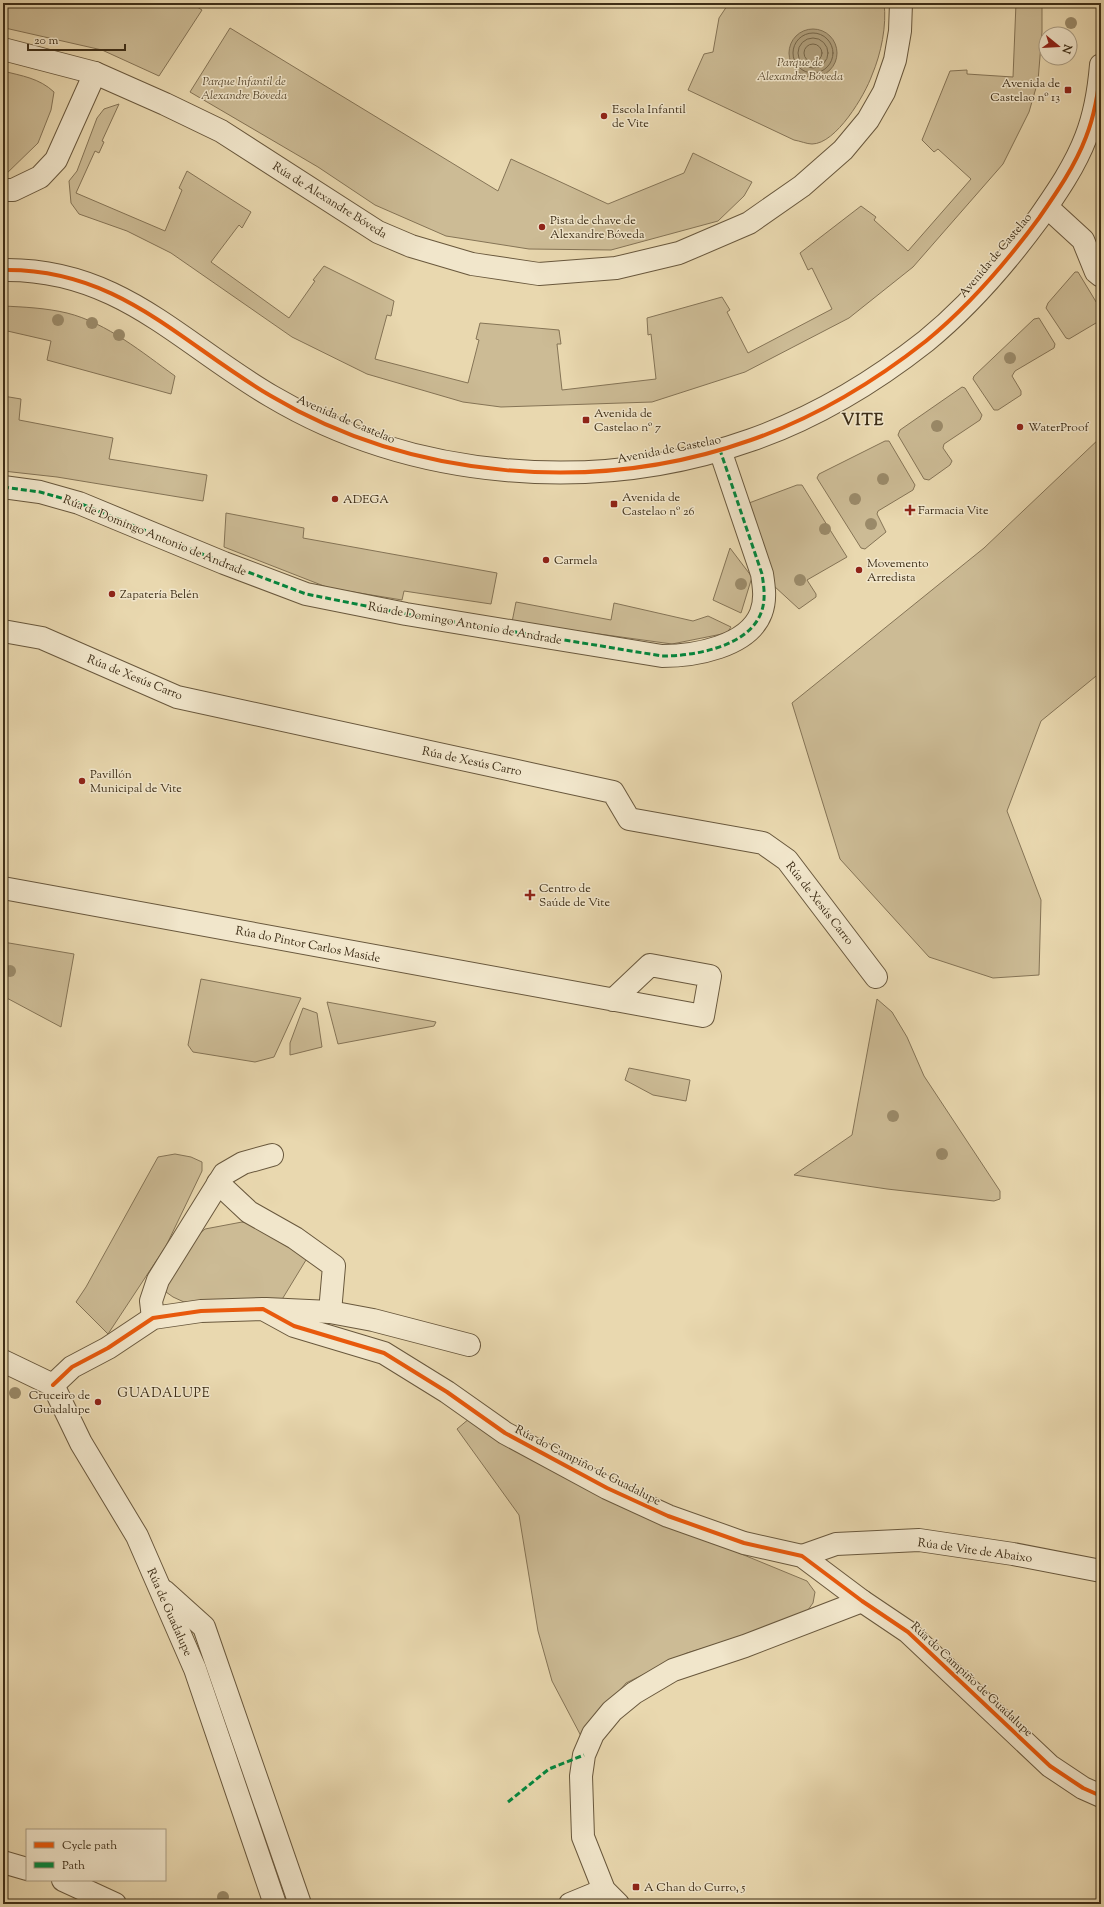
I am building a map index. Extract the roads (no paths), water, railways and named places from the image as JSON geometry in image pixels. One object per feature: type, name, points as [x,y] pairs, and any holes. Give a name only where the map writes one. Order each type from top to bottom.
[{"type":"street","name":"Rúa de Alexandre Bóveda","points":[[3,49],[95,73],[160,101],[221,131],[378,232],[411,246],[472,264],[539,274],[616,268],[679,253],[749,223],[802,186],[832,160],[868,120],[884,92],[895,60],[900,31],[901,3]]},
{"type":"street","name":"Avenida de Castelao","points":[[3,270],[28,270],[56,274],[82,281],[109,291],[135,304],[278,400],[318,420],[367,441],[422,457],[488,468],[571,472],[613,470],[650,465],[720,450],[752,440],[810,415],[839,400],[916,349],[946,324],[972,300],[1010,256],[1063,184],[1086,137],[1098,93],[1101,65]]},
{"type":"street","points":[[3,190],[14,190],[40,177],[56,160],[95,73]]},
{"type":"street","points":[[1047,207],[1083,240],[1096,272],[1101,276]]},
{"type":"street","name":"Rúa de Domingo Antonio de Andrade","points":[[3,487],[40,492],[79,503],[224,564],[306,594],[472,625],[662,656],[675,656],[706,651],[740,637],[752,629],[761,613],[765,595],[762,574],[720,450]]},
{"type":"street","name":"Rúa de Xesús Carro","points":[[3,631],[42,638],[177,697],[612,792],[629,819],[763,843],[787,860],[876,977]]},
{"type":"street","name":"Rúa do Pintor Carlos Maside","points":[[3,888],[613,1000]]},
{"type":"street","points":[[153,1318],[152,1301],[158,1280],[224,1174],[243,1163],[272,1155]]},
{"type":"street","points":[[218,1183],[249,1212],[295,1238],[334,1266],[330,1312]]},
{"type":"street","points":[[3,1361],[53,1385],[72,1367],[108,1348],[153,1318],[202,1311],[263,1309],[330,1312],[373,1320],[468,1344]]},
{"type":"street","name":"Rúa do Campiño de Guadalupe","points":[[263,1309],[294,1326],[384,1353],[447,1392],[511,1437],[607,1488],[668,1516],[744,1543],[802,1556],[862,1601],[908,1632],[1050,1766],[1083,1788],[1101,1796]]},
{"type":"street","name":"Rúa de Guadalupe","points":[[53,1385],[81,1443],[137,1536],[195,1669],[256,1844],[275,1904]]},
{"type":"street","name":"Rúa de Vite de Abaixo","points":[[802,1556],[836,1544],[919,1540],[1013,1554],[1101,1571]]},
{"type":"street","points":[[159,1587],[204,1627],[300,1904]]},
{"type":"street","points":[[570,1904],[611,1897],[583,1837],[581,1776],[584,1756],[593,1734],[612,1711],[634,1693],[673,1670],[745,1646],[862,1601]]},
{"type":"street","points":[[3,1862],[26,1869]]},
{"type":"street","points":[[79,1883],[115,1904]]},
{"type":"water","points":[[808,29],[818,29],[830,36],[837,48],[837,58],[830,70],[818,77],[808,77],[800,73],[793,66],[789,58],[789,48],[793,40],[800,33]]},
{"type":"place","name":"Avenida de Castelao nº 13","points":[[1068,90]]},
{"type":"place","name":"Escola Infantil de Vite","points":[[604,116]]},
{"type":"place","name":"Pista de chave de Alexandre Bóveda","points":[[542,227]]},
{"type":"place","name":"Avenida de Castelao nº 7","points":[[586,420]]},
{"type":"place","name":"WaterProof","points":[[1020,427]]},
{"type":"place","name":"ADEGA","points":[[335,499]]},
{"type":"place","name":"Avenida de Castelao nº 26","points":[[614,504]]},
{"type":"place","name":"Farmacia Vite","points":[[910,510]]},
{"type":"place","name":"Carmela","points":[[546,560]]},
{"type":"place","name":"Movemento Arredista","points":[[859,570]]},
{"type":"place","name":"Zapatería Belén","points":[[112,594]]},
{"type":"place","name":"Pavillón Municipal de Vite","points":[[82,781]]},
{"type":"place","name":"Centro de Saúde de Vite","points":[[530,895]]},
{"type":"place","name":"Cruceiro de Guadalupe","points":[[98,1402]]},
{"type":"place","name":"A Chan do Curro, 5","points":[[636,1887]]},
{"type":"district","name":"VITE","points":[[863,419]]},
{"type":"district","name":"GUADALUPE","points":[[164,1392]]},
{"type":"park label","name":"Parque de Alexandre Bóveda","points":[[800,69]]},
{"type":"park label","name":"Parque Infantil de Alexandre Bóveda","points":[[244,88]]}]
